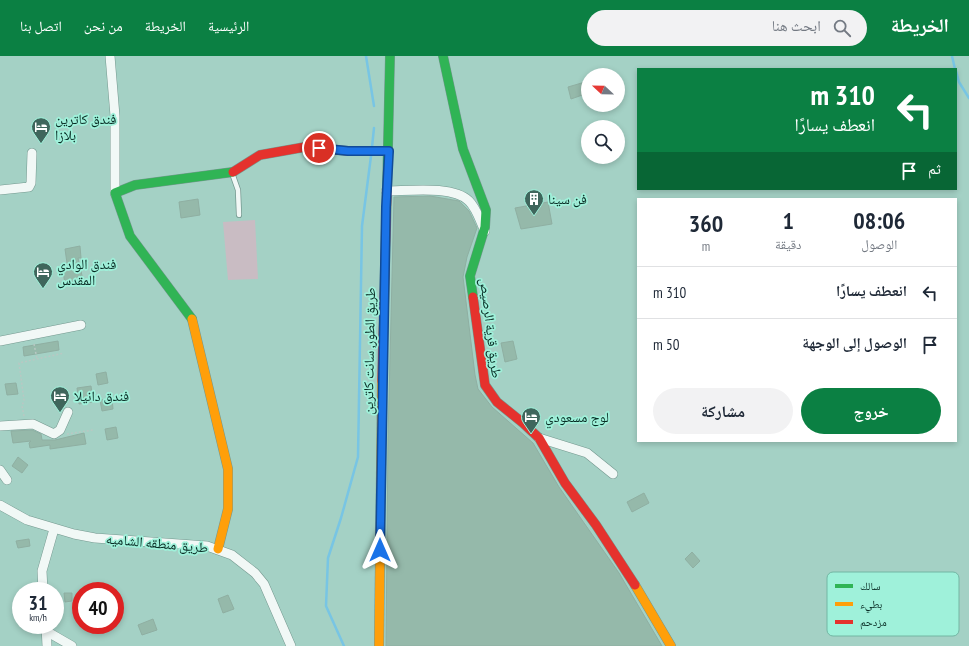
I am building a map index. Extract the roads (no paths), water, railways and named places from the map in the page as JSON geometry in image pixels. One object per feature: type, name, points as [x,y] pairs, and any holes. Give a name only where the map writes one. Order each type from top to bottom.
[{"type":"street","points":[[110,56],[114,116],[115,193],[130,236],[192,320],[228,469],[228,509],[218,549]]},
{"type":"street","name":"طريق الطور, سانت كاترين","points":[[379,646],[381,439],[386,191],[389,151],[390,56]]},
{"type":"street","name":"طريق قرية الرصيص","points":[[442,56],[463,149],[486,210],[486,224],[472,264],[470,276],[485,388],[494,399],[526,424],[539,438],[566,483],[596,525],[651,609],[671,646]]},
{"type":"street","points":[[115,193],[135,185],[232,173],[260,155],[305,147],[348,151],[389,151]]},
{"type":"street","points":[[0,190],[29,187],[31,183],[32,153]]},
{"type":"street","points":[[386,191],[445,191],[458,193],[474,206],[484,232]]},
{"type":"street","points":[[0,342],[81,325]]},
{"type":"street","points":[[0,426],[25,424],[37,425],[51,434],[58,433],[68,412]]},
{"type":"street","points":[[539,438],[587,453],[613,474]]},
{"type":"street","points":[[0,470],[7,480]]},
{"type":"street","name":"طريق منطقه الشاميه","points":[[0,505],[27,520],[54,529],[95,538],[208,546],[218,549],[244,563],[264,584],[291,646]]},
{"type":"street","points":[[43,582],[42,571],[54,529]]},
{"type":"street","points":[[46,634],[47,646]]},
{"type":"street","points":[[55,634],[72,646]]},
{"type":"lane","points":[[232,173],[238,190],[239,214]]},
{"type":"waterway","points":[[366,56],[374,106]]},
{"type":"waterway","points":[[952,56],[955,68]]},
{"type":"waterway","points":[[957,75],[959,82],[969,98]]},
{"type":"waterway","points":[[372,147],[374,128]]},
{"type":"waterway","points":[[344,646],[326,606],[328,558],[358,457],[362,226],[371,156]]},
{"type":"place","name":"فندق كاترين بلازا","points":[[41,144]]},
{"type":"place","name":"فن سينا","points":[[534,216]]},
{"type":"place","name":"فندق الوادي المقدس","points":[[43,289]]},
{"type":"place","name":"فندق دانيلا","points":[[60,413]]},
{"type":"place","name":"لوج مسعودي","points":[[531,434]]}]
